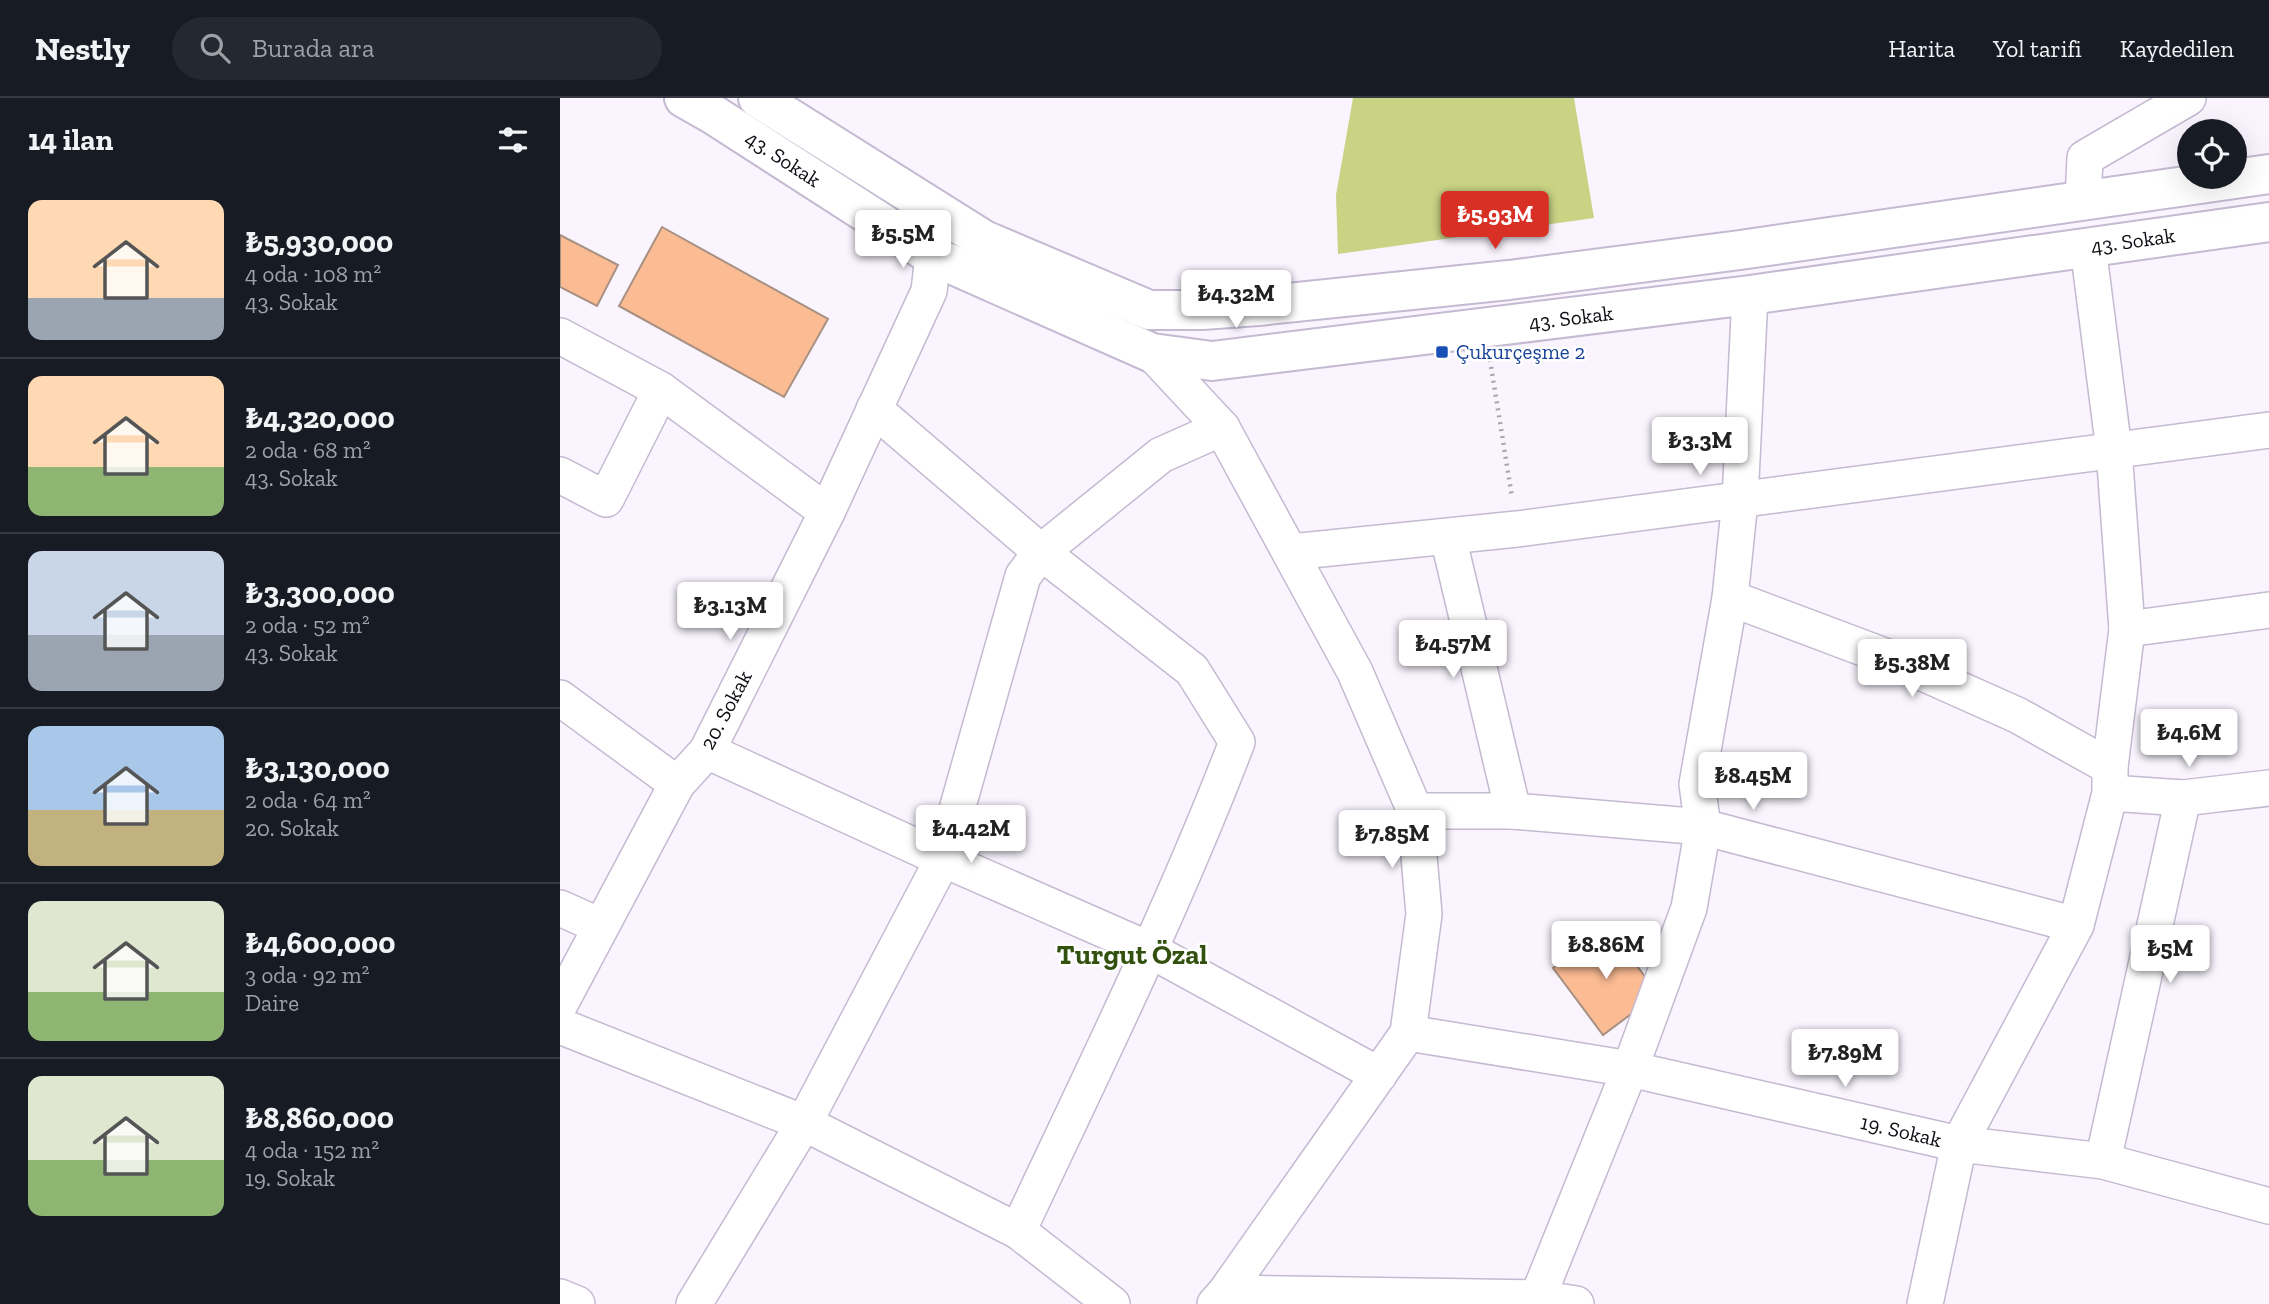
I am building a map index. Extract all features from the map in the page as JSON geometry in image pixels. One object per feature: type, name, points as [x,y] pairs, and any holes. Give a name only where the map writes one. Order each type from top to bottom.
[{"type":"street","name":"43. Sokak","points":[[758,98],[984,240],[1149,310],[1202,310],[1509,280],[1740,250],[2269,174]]},
{"type":"street","points":[[1925,1304],[1959,1144],[2076,925],[2110,780],[2127,629],[2114,450],[2088,247],[2084,200],[2085,158],[2188,98]]},
{"type":"street","name":"43. Sokak","points":[[706,104],[938,270],[1152,353],[1212,361],[1750,295],[2269,222]]},
{"type":"street","points":[[938,270],[950,221]]},
{"type":"street","points":[[938,270],[984,240]]},
{"type":"street","points":[[1536,1301],[1630,1069],[1689,908],[1703,827],[1697,784],[1730,598],[1740,500],[1750,295],[1740,250]]},
{"type":"street","name":"20. Sokak","points":[[560,1004],[677,784],[707,751],[827,512],[938,270]]},
{"type":"street","points":[[1149,310],[1152,353],[1222,428],[1292,552],[1354,671],[1415,811],[1424,914],[1408,1033],[1220,1298]]},
{"type":"street","points":[[1202,310],[1222,428]]},
{"type":"street","points":[[560,336],[662,390],[827,512]]},
{"type":"street","points":[[560,475],[606,499],[662,390]]},
{"type":"street","points":[[874,409],[1041,552],[1192,670],[1237,742],[1206,822],[1150,950],[1017,1231]]},
{"type":"street","points":[[694,1304],[804,1123],[943,859],[1023,576],[1041,552],[1161,455],[1222,428]]},
{"type":"street","points":[[1292,552],[1448,537],[2269,430]]},
{"type":"street","points":[[1448,537],[1513,811]]},
{"type":"street","points":[[1730,598],[1887,657],[2017,715],[2110,780],[2183,798],[2269,788]]},
{"type":"street","points":[[2127,629],[2269,610]]},
{"type":"street","points":[[560,698],[677,784]]},
{"type":"street","points":[[707,751],[1150,950],[1379,1075]]},
{"type":"street","points":[[2103,1161],[2183,798]]},
{"type":"street","points":[[1415,811],[1513,811],[1703,827],[2076,925]]},
{"type":"street","points":[[560,908],[600,926]]},
{"type":"street","points":[[560,1026],[804,1123],[1017,1231],[1112,1304]]},
{"type":"street","name":"19. Sokak","points":[[1408,1033],[1630,1069],[1959,1144],[2103,1161],[2269,1206]]},
{"type":"street","points":[[560,1297],[576,1304]]},
{"type":"street","points":[[1220,1298],[1536,1301],[1576,1304]]},
{"type":"path","points":[[1485,328],[1517,528]]},
{"type":"green space","points":[[1353,98],[1574,98],[1594,218],[1338,254],[1336,195]]},
{"type":"building","points":[[662,227],[828,319],[784,397],[619,306]]},
{"type":"building","points":[[560,235],[618,265],[597,306],[560,287]]},
{"type":"building","points":[[1608,927],[1658,994],[1603,1035],[1553,968]]},
{"type":"place","name":"Çukurçeşme 2","points":[[1442,352]]},
{"type":"district","name":"Turgut Özal","points":[[1132,954]]}]
